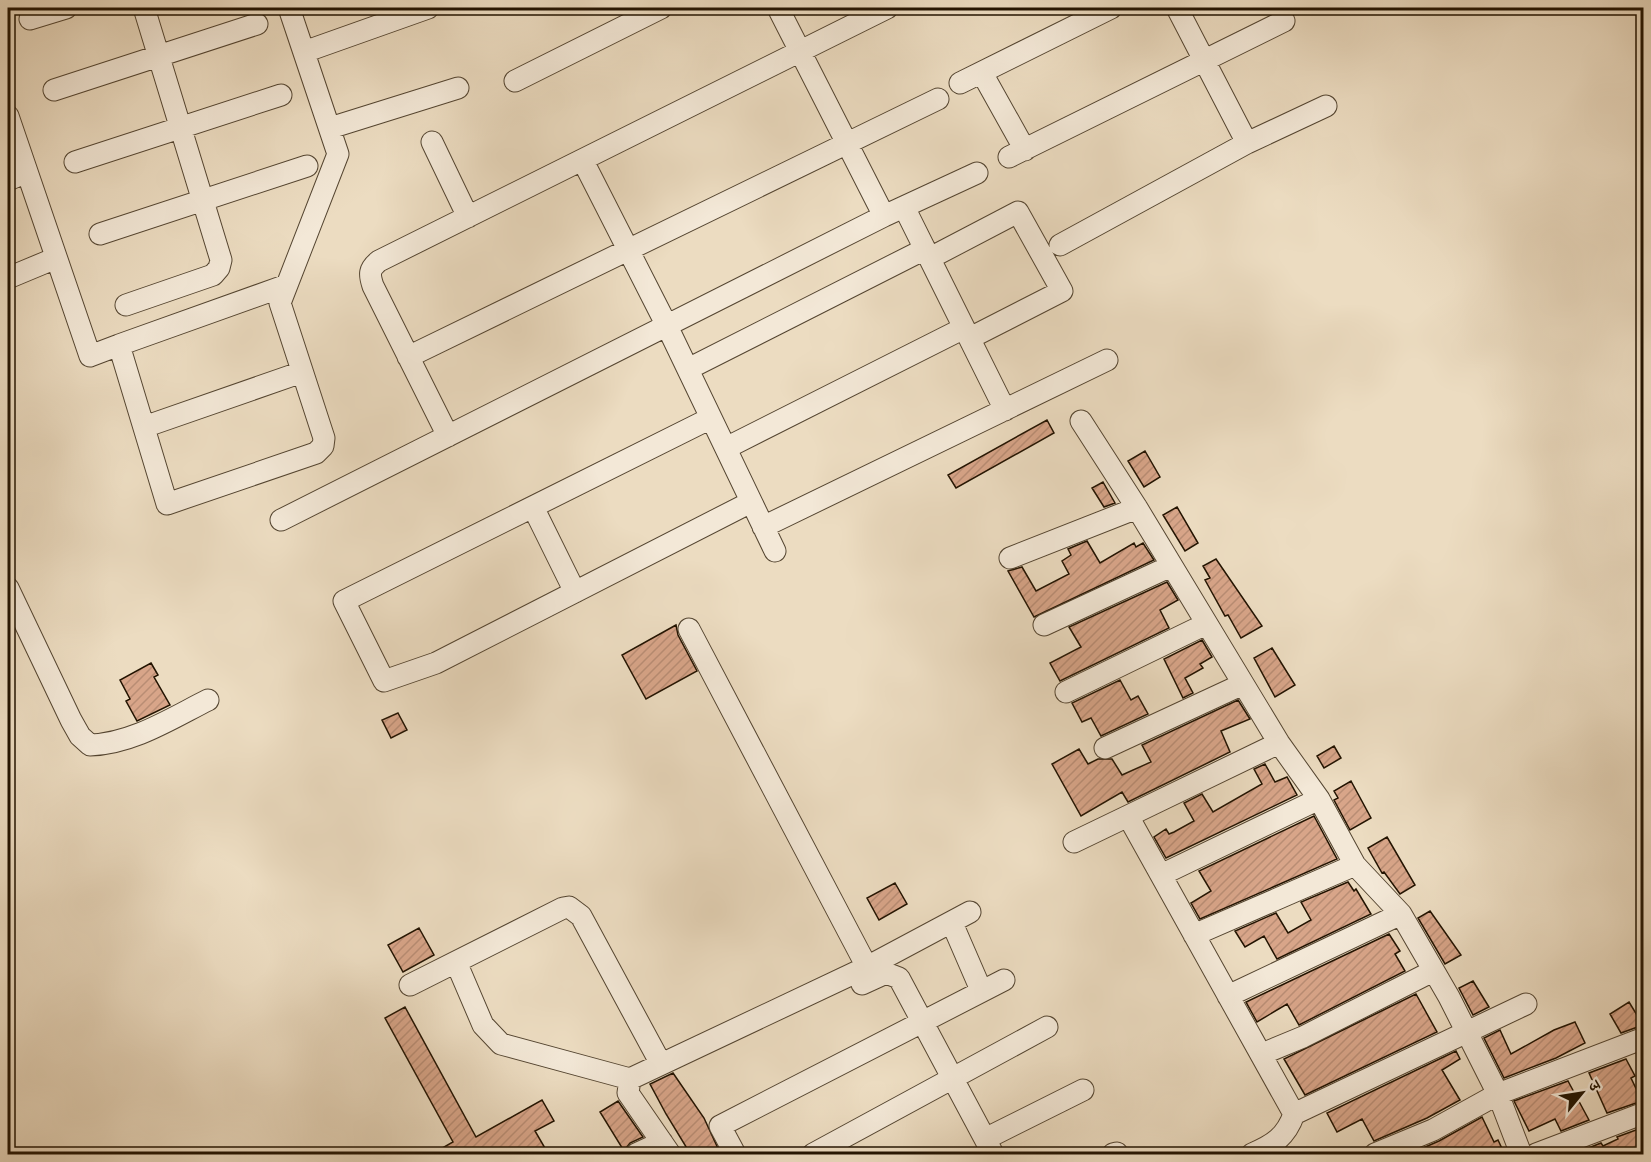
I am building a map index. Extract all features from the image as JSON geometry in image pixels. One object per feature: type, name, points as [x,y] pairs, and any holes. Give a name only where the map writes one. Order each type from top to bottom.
[{"type":"street","points":[[30,19],[66,8]]},
{"type":"street","points":[[126,305],[213,275],[219,268],[221,260],[144,8]]},
{"type":"street","points":[[119,345],[167,504],[316,453],[323,446],[324,438],[280,303],[338,154],[289,8]]},
{"type":"street","points":[[304,52],[428,8]]},
{"type":"street","points":[[515,81],[661,8]]},
{"type":"street","points":[[778,8],[884,216]]},
{"type":"street","points":[[448,436],[373,286],[369,275],[372,267],[887,8]]},
{"type":"street","points":[[960,83],[1111,8]]},
{"type":"street","points":[[1177,8],[1247,143]]},
{"type":"street","points":[[982,73],[1017,154],[1284,21]]},
{"type":"street","points":[[54,90],[257,24]]},
{"type":"street","points":[[330,128],[458,88]]},
{"type":"street","points":[[75,162],[281,95]]},
{"type":"street","points":[[408,357],[938,99]]},
{"type":"street","points":[[1060,245],[1247,143],[1326,106]]},
{"type":"street","points":[[8,116],[90,356],[287,285]]},
{"type":"street","points":[[432,142],[468,217]]},
{"type":"street","points":[[583,161],[667,326],[775,551]]},
{"type":"street","points":[[100,234],[307,166]]},
{"type":"street","points":[[8,180],[27,172]]},
{"type":"street","points":[[281,520],[884,216],[977,173]]},
{"type":"street","points":[[904,207],[1005,410]]},
{"type":"street","points":[[688,369],[1018,212],[1062,291],[967,333],[726,448]]},
{"type":"street","points":[[8,278],[56,258]]},
{"type":"street","points":[[763,526],[1107,360]]},
{"type":"street","points":[[144,428],[302,372]]},
{"type":"street","points":[[711,418],[344,601],[384,681],[436,663],[751,502]]},
{"type":"street","points":[[1081,421],[1137,508],[1279,743],[1319,799],[1355,865],[1401,914],[1449,997],[1498,1094],[1521,1155]]},
{"type":"street","points":[[533,507],[575,592]]},
{"type":"street","points":[[1010,558],[1137,508]]},
{"type":"street","points":[[1044,626],[1171,566]]},
{"type":"street","points":[[8,588],[70,720],[80,736],[90,745],[102,745],[135,735],[208,700]]},
{"type":"street","points":[[1066,692],[1206,624]]},
{"type":"street","points":[[689,629],[867,967]]},
{"type":"street","points":[[1105,748],[1243,684]]},
{"type":"street","points":[[1074,842],[1279,743]]},
{"type":"street","points":[[1161,875],[1319,799]]},
{"type":"street","points":[[1128,816],[1294,1114]]},
{"type":"street","points":[[1194,935],[1355,865]]},
{"type":"street","points":[[410,985],[569,907],[581,916],[661,1064]]},
{"type":"street","points":[[456,962],[483,1025],[501,1044],[630,1079],[867,967],[970,912]]},
{"type":"street","points":[[1228,996],[1401,914]]},
{"type":"street","points":[[955,930],[981,990]]},
{"type":"street","points":[[1262,1054],[1303,1037],[1433,971]]},
{"type":"street","points":[[683,1070],[886,973],[892,973],[898,978],[989,1147],[1083,1090]]},
{"type":"street","points":[[735,1155],[720,1126],[921,1020],[1004,980]]},
{"type":"street","points":[[1252,1155],[1276,1143],[1289,1128],[1294,1114],[1526,1004]]},
{"type":"street","points":[[824,1152],[953,1077],[1047,1027]]},
{"type":"street","points":[[1375,1155],[1433,1130],[1498,1094],[1644,1038]]},
{"type":"street","points":[[630,1079],[628,1093],[666,1148],[636,1155]]},
{"type":"street","points":[[1536,1155],[1644,1113]]},
{"type":"building","points":[[1047,420],[1054,433],[956,488],[948,475]]},
{"type":"building","points":[[1145,451],[1160,477],[1144,487],[1128,461]]},
{"type":"building","points":[[1103,482],[1115,503],[1104,507],[1092,488]]},
{"type":"building","points":[[1177,507],[1198,543],[1185,551],[1163,515]]},
{"type":"building","points":[[1087,541],[1100,563],[1134,543],[1136,547],[1143,543],[1154,560],[1034,617],[1008,571],[1022,567],[1036,591],[1069,574],[1062,561],[1071,555],[1068,549]]},
{"type":"building","points":[[1216,559],[1262,626],[1241,638],[1228,615],[1225,616],[1205,580],[1210,578],[1203,566]]},
{"type":"building","points":[[1167,582],[1178,600],[1160,610],[1169,628],[1060,681],[1050,663],[1081,647],[1069,627]]},
{"type":"building","points":[[676,625],[678,635],[697,671],[646,699],[622,655]]},
{"type":"building","points":[[1202,640],[1212,657],[1200,664],[1203,668],[1185,678],[1193,693],[1183,698],[1164,659]]},
{"type":"building","points":[[1272,648],[1295,685],[1275,697],[1254,658]]},
{"type":"building","points":[[151,663],[158,675],[154,677],[170,705],[137,721],[126,701],[130,699],[120,680]]},
{"type":"building","points":[[1120,680],[1131,700],[1138,696],[1148,714],[1101,736],[1091,718],[1082,722],[1072,703]]},
{"type":"building","points":[[1238,700],[1250,719],[1221,731],[1230,752],[1128,802],[1122,792],[1081,816],[1052,764],[1079,749],[1088,764],[1098,759],[1112,759],[1122,775],[1151,762],[1142,745]]},
{"type":"building","points":[[398,713],[407,730],[391,738],[382,720]]},
{"type":"building","points":[[1334,746],[1341,758],[1324,768],[1317,756]]},
{"type":"building","points":[[1265,764],[1275,782],[1287,777],[1297,795],[1166,858],[1154,837],[1166,829],[1169,834],[1194,821],[1184,803],[1202,794],[1213,812],[1262,784],[1254,769]]},
{"type":"building","points":[[1351,781],[1371,818],[1350,830],[1334,800],[1338,798],[1334,791]]},
{"type":"building","points":[[1314,816],[1337,859],[1200,919],[1191,903],[1211,891],[1199,871]]},
{"type":"building","points":[[1387,837],[1415,885],[1400,894],[1384,872],[1382,873],[1368,848]]},
{"type":"building","points":[[1348,882],[1354,891],[1356,889],[1371,914],[1277,959],[1264,936],[1245,947],[1235,931],[1276,913],[1288,933],[1311,920],[1301,902]]},
{"type":"building","points":[[895,883],[907,904],[879,920],[867,898]]},
{"type":"building","points":[[1430,911],[1461,955],[1445,964],[1418,918]]},
{"type":"building","points":[[419,928],[434,955],[403,972],[388,945]]},
{"type":"building","points":[[1389,934],[1400,951],[1395,954],[1405,971],[1299,1025],[1287,1004],[1257,1022],[1246,1002]]},
{"type":"building","points":[[1473,981],[1489,1007],[1473,1015],[1459,988]]},
{"type":"building","points":[[1416,994],[1437,1032],[1305,1095],[1284,1059]]},
{"type":"building","points":[[1629,1002],[1643,1025],[1621,1033],[1610,1014]]},
{"type":"building","points":[[405,1007],[476,1137],[542,1100],[554,1121],[535,1131],[549,1155],[430,1155],[453,1142],[385,1018]]},
{"type":"building","points":[[1575,1022],[1585,1043],[1556,1058],[1504,1078],[1484,1038],[1500,1030],[1511,1054],[1554,1030]]},
{"type":"building","points":[[1456,1051],[1460,1059],[1442,1070],[1460,1100],[1427,1118],[1374,1141],[1362,1119],[1337,1132],[1327,1113]]},
{"type":"building","points":[[1626,1059],[1635,1076],[1631,1078],[1642,1101],[1607,1113],[1589,1073]]},
{"type":"building","points":[[673,1073],[704,1118],[721,1155],[691,1155],[666,1114],[650,1084]]},
{"type":"building","points":[[1568,1081],[1589,1120],[1561,1131],[1555,1119],[1529,1131],[1514,1101]]},
{"type":"building","points":[[618,1101],[643,1137],[630,1143],[624,1151],[600,1112]]},
{"type":"building","points":[[1482,1117],[1494,1142],[1498,1140],[1505,1155],[1407,1155],[1439,1141]]},
{"type":"building","points":[[1644,1127],[1644,1155],[1571,1155],[1601,1143],[1603,1146],[1618,1139],[1617,1137]]}]
